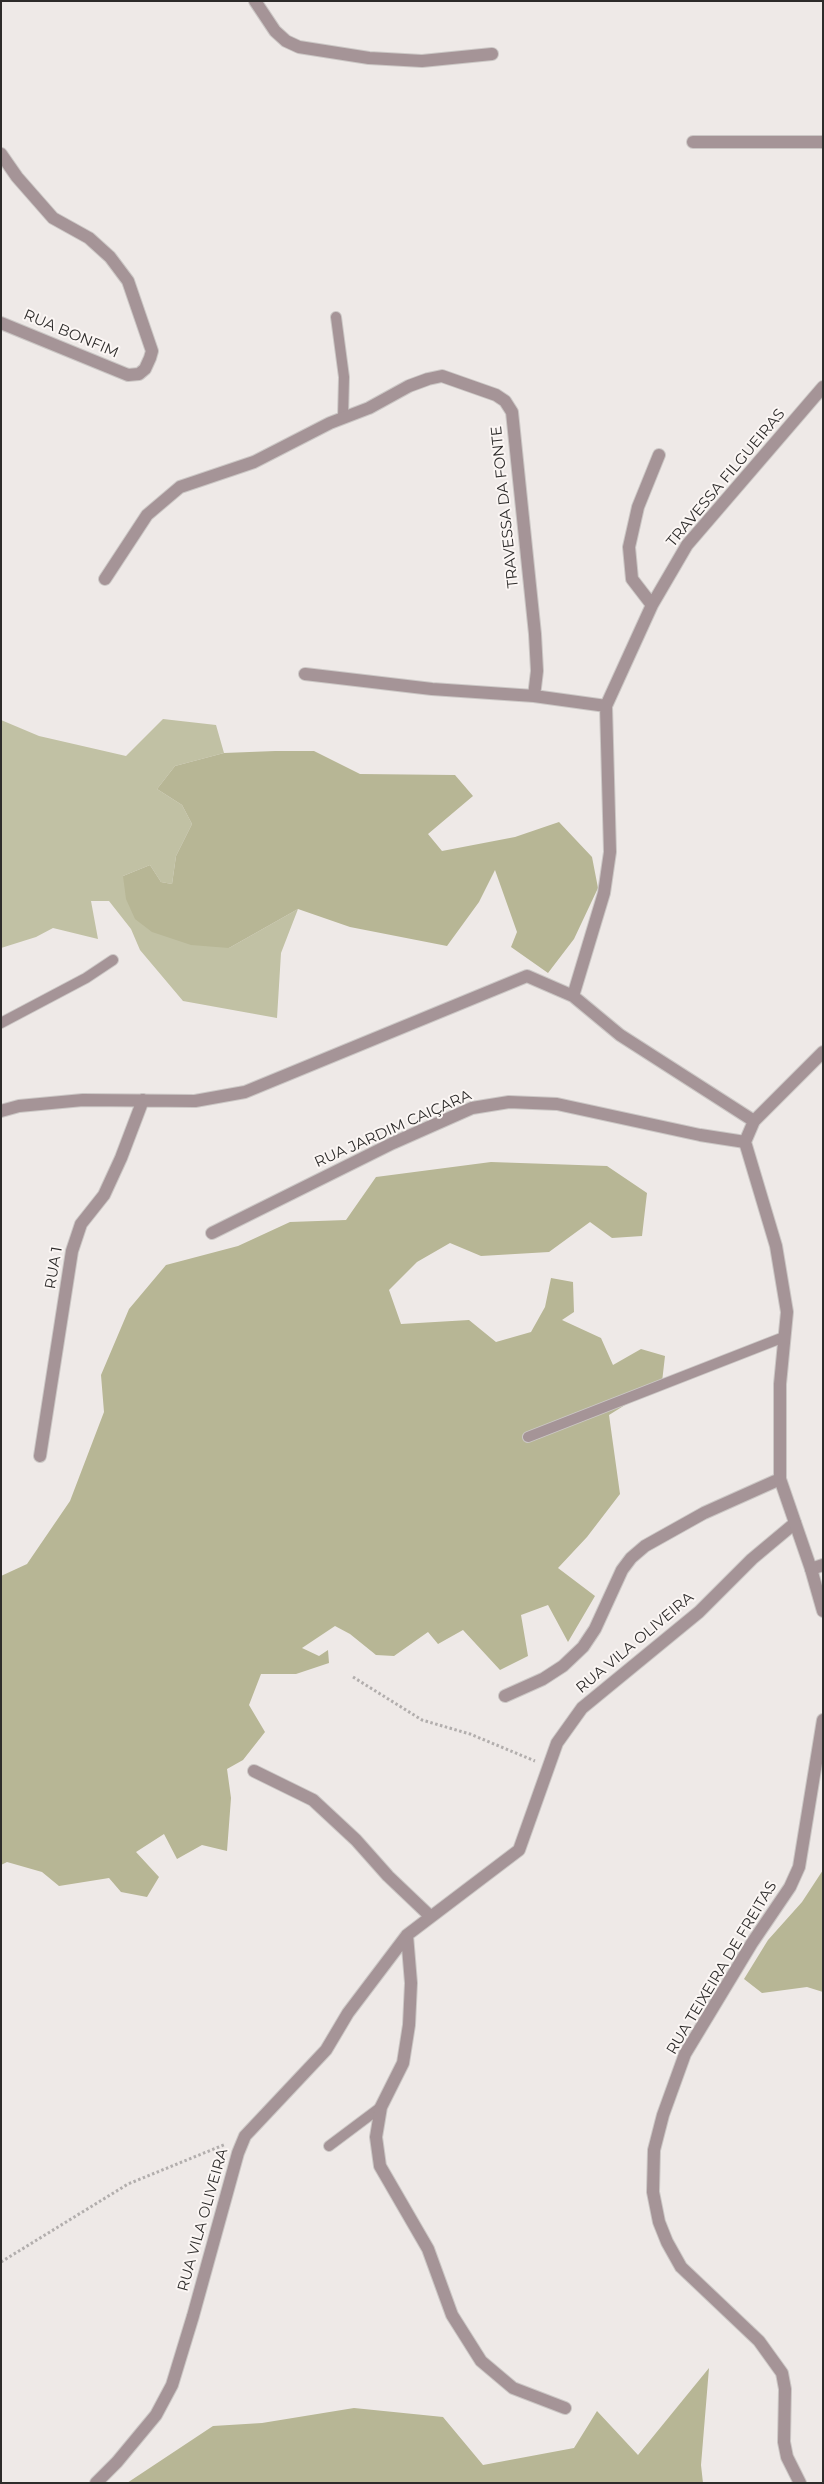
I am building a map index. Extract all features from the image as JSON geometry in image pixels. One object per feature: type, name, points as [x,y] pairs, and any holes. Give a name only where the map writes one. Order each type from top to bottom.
[{"type":"street","points":[[255,1],[275,31],[286,41],[299,47],[369,58],[422,61],[492,54]]},
{"type":"street","points":[[693,142],[823,142]]},
{"type":"street","name":"RUA BONFIM","points":[[1,154],[17,177],[53,218],[89,238],[110,257],[128,281],[152,351],[145,369],[139,374],[128,376],[1,323]]},
{"type":"street","name":"TRAVESSA DA FONTE","points":[[105,580],[147,515],[180,487],[254,462],[343,418],[370,408],[409,386],[442,376],[476,386],[505,401],[512,412],[535,634],[537,671],[534,696]]},
{"type":"street","name":"TRAVESSA FILGUEIRAS","points":[[573,996],[604,893],[610,852],[606,706],[652,605],[687,546],[823,387]]},
{"type":"street","points":[[652,605],[632,579],[629,548],[638,507],[659,454]]},
{"type":"street","points":[[305,674],[432,689],[534,696],[606,706]]},
{"type":"street","points":[[1,1111],[19,1106],[83,1100],[195,1101],[245,1092],[527,976],[573,996],[620,1035],[754,1121]]},
{"type":"street","points":[[823,1052],[754,1121],[745,1142],[776,1246],[787,1312],[780,1384],[780,1478],[795,1522],[817,1567],[823,1612]]},
{"type":"street","name":"RUA 1","points":[[40,1456],[72,1251],[82,1224],[104,1195],[122,1158],[143,1100]]},
{"type":"street","name":"RUA JARDIM CAIÇARA","points":[[212,1233],[393,1143],[472,1108],[509,1102],[557,1104],[690,1133],[745,1142]]},
{"type":"street","points":[[505,1696],[543,1679],[564,1666],[584,1648],[595,1629],[622,1570],[631,1558],[645,1546],[704,1513],[780,1478]]},
{"type":"street","name":"RUA VILA OLIVEIRA","points":[[96,2483],[117,2462],[156,2416],[172,2385],[194,2316],[238,2153],[245,2136],[326,2050],[348,2013],[407,1934],[519,1850],[557,1743],[582,1708],[698,1612],[752,1559],[795,1522]]},
{"type":"street","name":"RUA TEIXEIRA DE FREITAS","points":[[800,2483],[787,2456],[784,2442],[785,2388],[782,2373],[759,2341],[681,2266],[667,2242],[659,2222],[653,2192],[654,2150],[685,2054],[752,1943],[790,1887],[798,1867],[823,1720]]},
{"type":"street","points":[[254,1771],[313,1800],[340,1823],[388,1876],[430,1916]]},
{"type":"street","points":[[407,1934],[410,1983],[408,2025],[402,2063],[381,2107],[376,2137],[380,2166],[405,2206],[428,2249],[452,2315],[481,2361],[513,2388],[565,2408]]},
{"type":"lane","points":[[336,316],[344,377],[343,418]]},
{"type":"lane","points":[[1,1023],[86,978],[113,960]]},
{"type":"lane","points":[[528,1437],[784,1337]]},
{"type":"lane","points":[[329,2146],[381,2107]]},
{"type":"path","points":[[353,1677],[422,1720],[470,1734],[500,1748],[548,1765]]},
{"type":"path","points":[[1,2262],[128,2184],[245,2136]]},
{"type":"green space","points":[[163,719],[216,725],[224,753],[175,766],[157,789],[182,805],[192,824],[176,856],[172,884],[161,882],[150,865],[123,876],[229,948],[298,909],[281,953],[277,1018],[183,1001],[140,950],[131,929],[109,901],[91,901],[98,939],[53,928],[36,937],[1,948],[1,720],[39,736],[126,756]]},
{"type":"green space","points":[[314,751],[360,774],[455,775],[473,796],[428,834],[442,851],[515,837],[559,822],[592,857],[598,888],[574,939],[548,973],[511,947],[517,932],[495,870],[479,902],[447,946],[350,927],[298,909],[229,948],[191,945],[152,932],[135,919],[126,899],[123,876],[150,865],[161,882],[172,884],[176,856],[192,824],[182,805],[157,789],[175,766],[224,753]]},
{"type":"green space","points":[[491,1162],[607,1166],[647,1193],[642,1236],[612,1238],[590,1222],[549,1252],[481,1256],[450,1243],[417,1262],[389,1290],[401,1324],[469,1320],[496,1342],[531,1332],[545,1307],[551,1278],[573,1282],[574,1312],[562,1320],[601,1338],[613,1365],[641,1349],[665,1356],[662,1382],[609,1415],[620,1494],[587,1537],[558,1568],[595,1596],[568,1642],[548,1605],[521,1615],[528,1656],[500,1670],[463,1630],[438,1644],[428,1632],[394,1656],[376,1655],[350,1634],[335,1626],[302,1648],[319,1656],[328,1650],[329,1663],[296,1674],[261,1674],[249,1705],[265,1732],[243,1760],[227,1769],[231,1798],[227,1851],[202,1845],[177,1859],[164,1834],[136,1852],[159,1877],[147,1897],[121,1892],[109,1878],[59,1886],[42,1872],[7,1862],[1,1865],[1,1576],[27,1564],[70,1501],[104,1412],[101,1375],[129,1309],[166,1265],[238,1246],[290,1222],[346,1220],[376,1177]]},
{"type":"green space","points":[[823,1870],[823,1992],[807,1987],[762,1993],[744,1979],[768,1940],[802,1902]]},
{"type":"green space","points":[[709,2368],[701,2465],[703,2483],[127,2483],[213,2426],[262,2423],[354,2408],[443,2417],[483,2465],[574,2448],[597,2411],[638,2455]]}]
